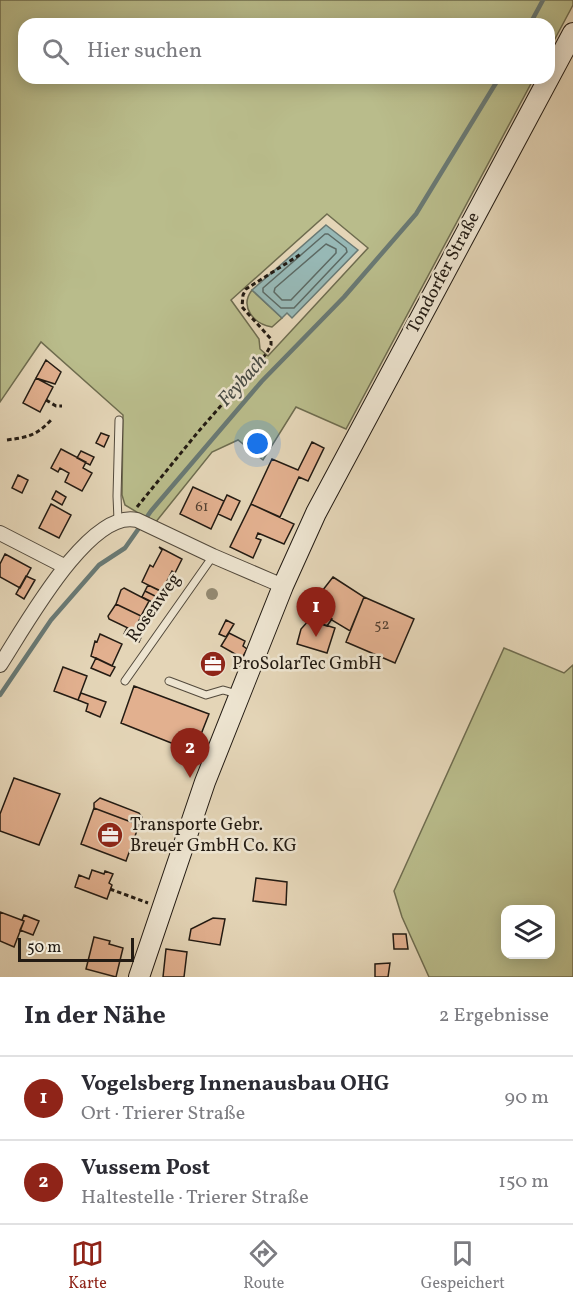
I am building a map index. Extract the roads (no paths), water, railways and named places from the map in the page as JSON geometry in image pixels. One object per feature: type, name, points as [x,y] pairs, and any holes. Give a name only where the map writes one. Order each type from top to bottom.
[{"type":"main road","name":"Tondorfer Straße","points":[[555,67],[573,33]]},
{"type":"main road","name":"Tondorfer Straße","points":[[138,977],[189,825],[283,586],[316,513],[546,84]]},
{"type":"street","points":[[0,665],[64,566],[84,546],[128,519],[154,528],[283,586]]},
{"type":"street","points":[[0,533],[64,566]]},
{"type":"lane","points":[[119,420],[117,496],[128,519]]},
{"type":"lane","name":"Rosenweg","points":[[125,681],[213,556]]},
{"type":"lane","points":[[169,681],[206,695],[223,690],[240,695]]},
{"type":"water","points":[[326,225],[358,250],[292,318],[287,313],[282,318],[252,290]]},
{"type":"waterway","name":"Feybach","points":[[533,18],[543,0]]},
{"type":"waterway","name":"Feybach","points":[[0,695],[51,620],[99,565],[125,548],[151,511],[262,381],[344,297],[416,214],[495,84]]},
{"type":"place","name":"Vogelsberg Innenausbau OHG","points":[[316,637]]},
{"type":"place","name":"ProSolarTec GmbH","points":[[213,664]]},
{"type":"place","name":"Vussem Post","points":[[190,778]]},
{"type":"place","name":"Transporte Gebr. Breuer GmbH Co. KG","points":[[110,835]]}]
